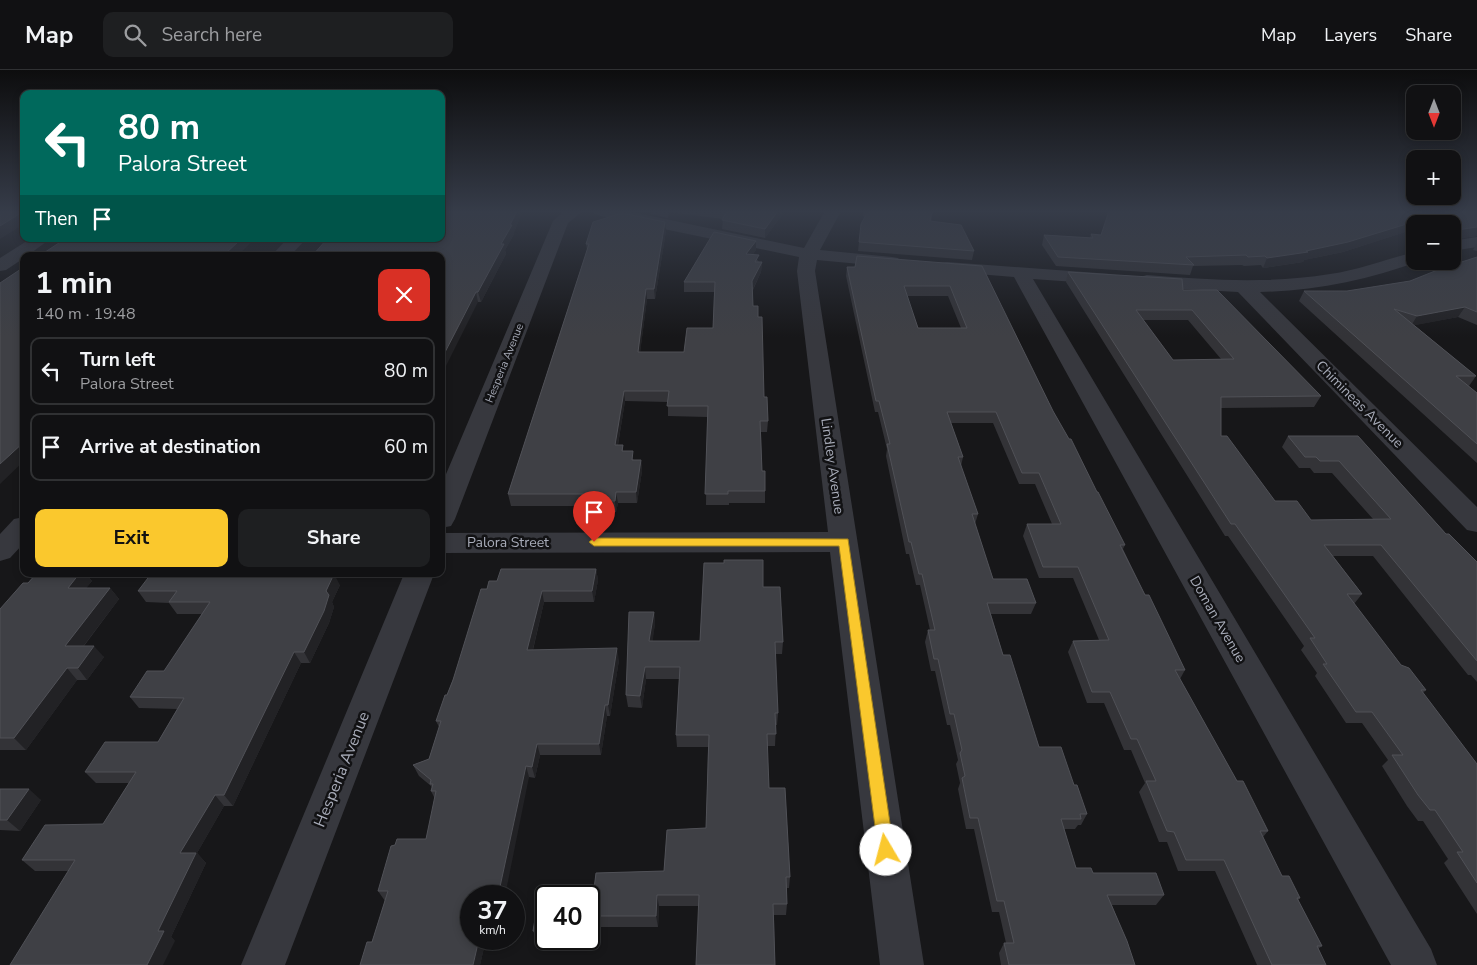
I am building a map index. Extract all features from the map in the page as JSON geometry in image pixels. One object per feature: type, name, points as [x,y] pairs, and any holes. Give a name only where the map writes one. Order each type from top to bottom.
[{"type":"street","points":[[0,266],[20,253]]},
{"type":"street","name":"Hesperia Avenue","points":[[445,510],[549,253]]},
{"type":"street","points":[[804,253],[914,264]]},
{"type":"street","name":"Lindley Avenue","points":[[810,254],[806,271],[902,965]]},
{"type":"street","points":[[933,266],[1243,286],[1328,281],[1375,270],[1406,260]]},
{"type":"street","name":"Doman Avenue","points":[[1020,272],[1415,965]]},
{"type":"street","name":"Chimineas Avenue","points":[[1243,286],[1477,523]]},
{"type":"street","name":"Palora Street","points":[[445,543],[844,542]]},
{"type":"street","name":"Hesperia Avenue","points":[[263,965],[417,577]]},
{"type":"building","points":[[445,253],[499,253],[478,292],[476,292],[445,352]]},
{"type":"building","points":[[586,253],[660,253],[654,289],[646,289],[638,352],[684,352],[687,328],[713,328],[715,282],[684,282],[702,253],[747,253],[746,254],[759,255],[755,262],[762,262],[752,281],[753,306],[758,306],[758,317],[762,317],[764,397],[767,397],[768,421],[760,421],[762,471],[765,471],[765,491],[728,491],[728,494],[705,494],[708,406],[667,406],[669,391],[624,391],[615,445],[623,445],[622,451],[633,451],[632,460],[641,460],[636,492],[616,492],[615,501],[590,501],[591,494],[508,494]]},
{"type":"building","points":[[1055,253],[1303,253],[1267,258],[1265,256],[1248,257],[1246,255],[1186,257],[1194,265],[1058,257]]},
{"type":"building","points":[[857,256],[982,266],[1053,411],[1069,439],[1071,439],[1125,545],[1120,545],[1145,595],[1149,595],[1185,670],[1175,670],[1237,781],[1243,781],[1268,831],[1260,831],[1282,876],[1289,876],[1300,898],[1297,898],[1322,946],[1317,946],[1326,965],[1272,965],[1224,860],[1186,860],[1174,832],[1167,831],[1146,781],[1156,781],[1137,739],[1131,739],[1110,692],[1092,692],[1073,641],[1109,640],[1078,567],[1043,567],[1027,524],[1061,524],[1039,473],[1022,473],[996,412],[947,412],[963,457],[958,457],[978,514],[972,514],[993,579],[1027,579],[1036,603],[987,603],[1003,655],[1010,655],[1039,747],[1061,747],[1074,785],[1077,785],[1087,814],[1080,814],[1081,819],[1061,819],[1076,868],[1091,868],[1093,873],[1156,873],[1164,895],[1107,895],[1135,965],[1009,965],[1004,943],[1014,943],[1004,901],[997,901],[978,818],[970,818],[962,778],[965,776],[960,753],[962,750],[954,714],[950,714],[938,659],[934,659],[928,630],[935,630],[922,574],[919,574],[911,542],[909,542],[887,444],[890,444],[879,401],[876,401],[847,267],[855,267]],"holes":[[[904,286],[950,286],[967,328],[918,328]]]},
{"type":"building","points":[[1477,257],[1477,312],[1465,307],[1417,316],[1394,309],[1476,376],[1456,376],[1477,393],[1477,444],[1304,291],[1347,291],[1410,281],[1438,270],[1461,270],[1461,262]]},
{"type":"building","points":[[20,270],[20,446],[0,464],[0,283]]},
{"type":"building","points":[[1068,272],[1182,279],[1183,290],[1217,290],[1321,396],[1221,397],[1221,436],[1227,436],[1275,501],[1297,501],[1311,520],[1391,519],[1339,461],[1320,461],[1316,457],[1305,457],[1288,436],[1358,436],[1446,534],[1449,534],[1477,562],[1477,661],[1381,545],[1324,545],[1362,594],[1347,594],[1401,665],[1409,668],[1426,690],[1421,690],[1477,764],[1477,883],[1457,852],[1463,852],[1435,810],[1430,810],[1418,795],[1392,755],[1403,755],[1372,712],[1356,712],[1323,664],[1327,664],[1310,638],[1315,638],[1235,524],[1231,524]],"holes":[[[1136,310],[1192,310],[1234,359],[1173,360]]]},
{"type":"building","points":[[724,560],[763,560],[763,587],[780,587],[783,642],[775,642],[778,713],[775,713],[776,734],[767,734],[769,788],[785,788],[790,877],[786,877],[787,904],[773,904],[775,965],[696,965],[699,895],[657,895],[656,916],[600,916],[600,885],[594,885],[596,873],[664,871],[667,830],[706,828],[709,735],[676,735],[680,667],[645,667],[640,696],[626,695],[629,612],[654,612],[649,641],[700,641],[704,563],[724,563]]},
{"type":"building","points":[[501,569],[596,569],[592,591],[542,591],[527,650],[617,648],[608,705],[605,705],[599,744],[537,744],[532,767],[526,766],[500,885],[460,885],[460,950],[476,950],[473,965],[360,965],[367,942],[372,942],[388,891],[378,891],[391,846],[395,845],[397,839],[426,839],[436,791],[431,791],[433,784],[430,784],[431,780],[413,765],[429,759],[441,721],[436,721],[445,695],[447,695],[453,680],[481,589],[487,589],[489,581],[497,581]]},
{"type":"building","points":[[33,577],[77,577],[68,588],[110,588],[65,646],[94,646],[78,668],[67,668],[14,738],[0,738],[0,609],[23,583],[28,583]]},
{"type":"building","points":[[149,577],[333,577],[326,591],[329,595],[324,611],[304,652],[294,652],[224,795],[215,795],[180,853],[196,853],[158,931],[164,931],[147,965],[10,965],[75,860],[22,860],[45,825],[103,824],[136,772],[85,772],[105,742],[158,742],[184,698],[130,697],[147,671],[164,671],[210,602],[169,602],[177,591],[138,591]]},
{"type":"building","points":[[0,789],[29,789],[7,820],[0,820]]},
{"type":"route","points":[[594,542],[844,542],[886,850]]}]
